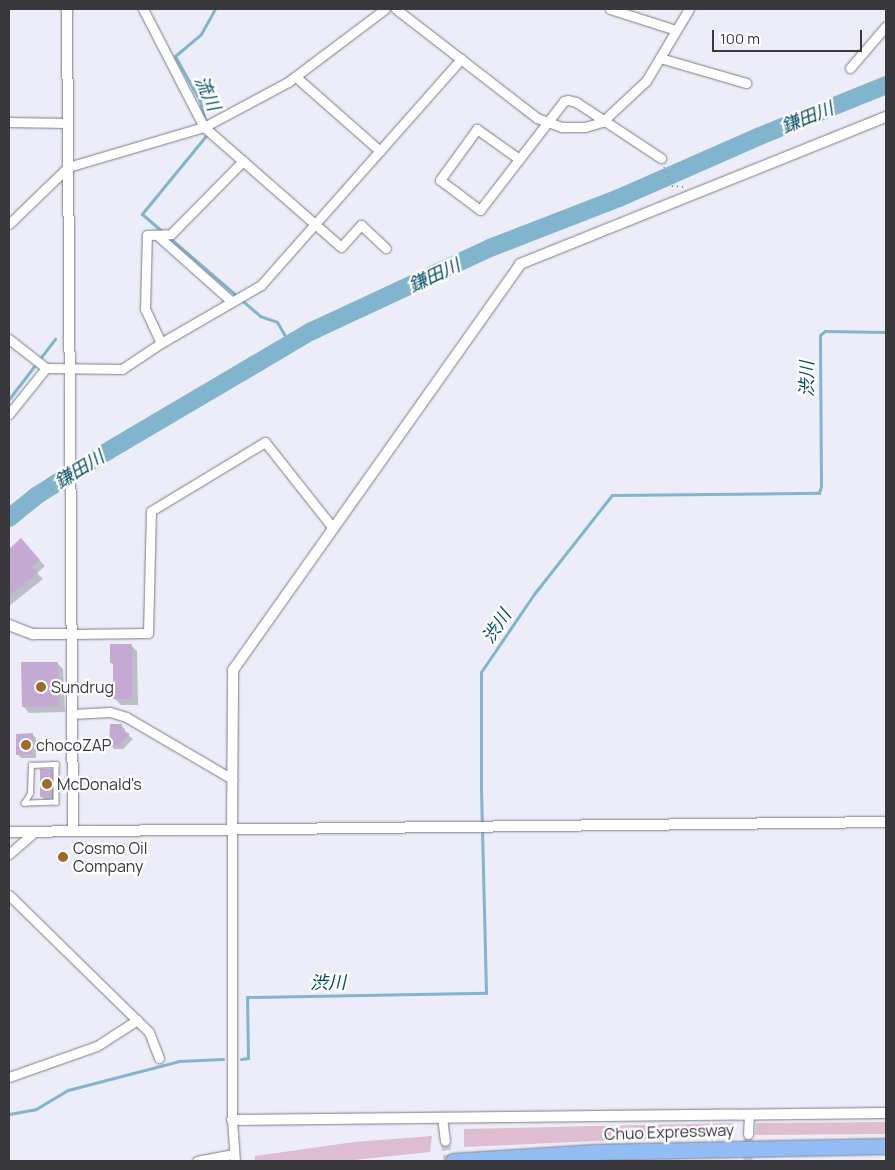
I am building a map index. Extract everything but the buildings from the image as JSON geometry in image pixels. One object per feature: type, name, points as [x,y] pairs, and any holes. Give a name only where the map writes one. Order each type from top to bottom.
[{"type":"highway","name":"Chuo Expressway","points":[[453,1161],[596,1152],[886,1146]]},
{"type":"street","points":[[67,9],[73,831]]},
{"type":"street","points":[[143,9],[204,127],[314,226],[341,247],[360,225],[386,248]]},
{"type":"street","points":[[9,224],[68,167],[204,127],[296,77],[385,9]]},
{"type":"street","points":[[396,9],[537,118],[562,127],[585,127],[604,120],[646,81],[689,9]]},
{"type":"street","points":[[610,9],[676,30]]},
{"type":"street","points":[[850,68],[886,26]]},
{"type":"street","points":[[660,58],[746,83]]},
{"type":"street","points":[[9,340],[46,368],[122,369],[161,343],[261,285],[461,59]]},
{"type":"street","points":[[296,77],[380,151]]},
{"type":"street","points":[[519,159],[477,129],[440,180],[480,210],[564,101],[568,100],[604,120],[661,158]]},
{"type":"street","points":[[197,1161],[234,1158],[232,1120],[233,670],[520,264],[886,117]]},
{"type":"street","points":[[9,122],[67,123]]},
{"type":"street","points":[[161,343],[145,309],[147,235],[171,234],[243,161]]},
{"type":"street","points":[[158,236],[231,301]]},
{"type":"street","points":[[9,414],[46,368]]},
{"type":"street","points":[[9,625],[33,634],[148,633],[151,511],[265,442],[333,528]]},
{"type":"street","points":[[72,714],[110,712],[126,718],[232,780]]},
{"type":"street","points":[[9,832],[886,822]]},
{"type":"street","points":[[9,854],[35,831]]},
{"type":"street","points":[[9,895],[149,1032],[159,1058]]},
{"type":"street","points":[[9,1077],[97,1046],[137,1020]]},
{"type":"street","points":[[232,1120],[886,1113]]},
{"type":"street","points":[[748,1134],[749,1115]]},
{"type":"street","points":[[442,1117],[445,1141]]},
{"type":"lane","points":[[31,764],[56,764],[56,802],[24,803],[30,793],[31,764]]},
{"type":"path","points":[[661,158],[672,186]]},
{"type":"shaded area","points":[[886,1122],[886,1134],[755,1135],[756,1123]]},
{"type":"shaded area","points":[[733,1123],[733,1135],[464,1147],[464,1129]]},
{"type":"shaded area","points":[[432,1136],[430,1152],[344,1161],[255,1161],[255,1156],[354,1142]]},
{"type":"waterway","name":"流川","points":[[206,124],[200,101],[175,56],[201,34],[215,9]]},
{"type":"waterway","name":"鎌田川","points":[[9,518],[36,496],[96,458],[312,331],[490,248],[619,198],[760,136],[886,85]]},
{"type":"waterway","points":[[209,132],[142,214],[260,316],[277,322],[289,343]]},
{"type":"waterway","name":"渋川","points":[[241,1059],[248,1058],[247,997],[486,993],[481,789],[481,672],[534,594],[612,495],[819,493],[821,486],[820,335],[825,331],[886,332]]},
{"type":"waterway","name":"流川","points":[[9,399],[55,339]]},
{"type":"waterway","points":[[9,1114],[36,1109],[68,1090],[179,1061],[223,1059]]},
{"type":"tunnel","points":[[748,1134],[748,1161]]},
{"type":"tunnel","points":[[445,1141],[448,1161]]},
{"type":"place","name":"Sundrug","points":[[41,687]]},
{"type":"place","name":"chocoZAP","points":[[26,745]]},
{"type":"place","name":"McDonald's","points":[[47,784]]},
{"type":"place","name":"Cosmo Oil Company","points":[[63,857]]}]
